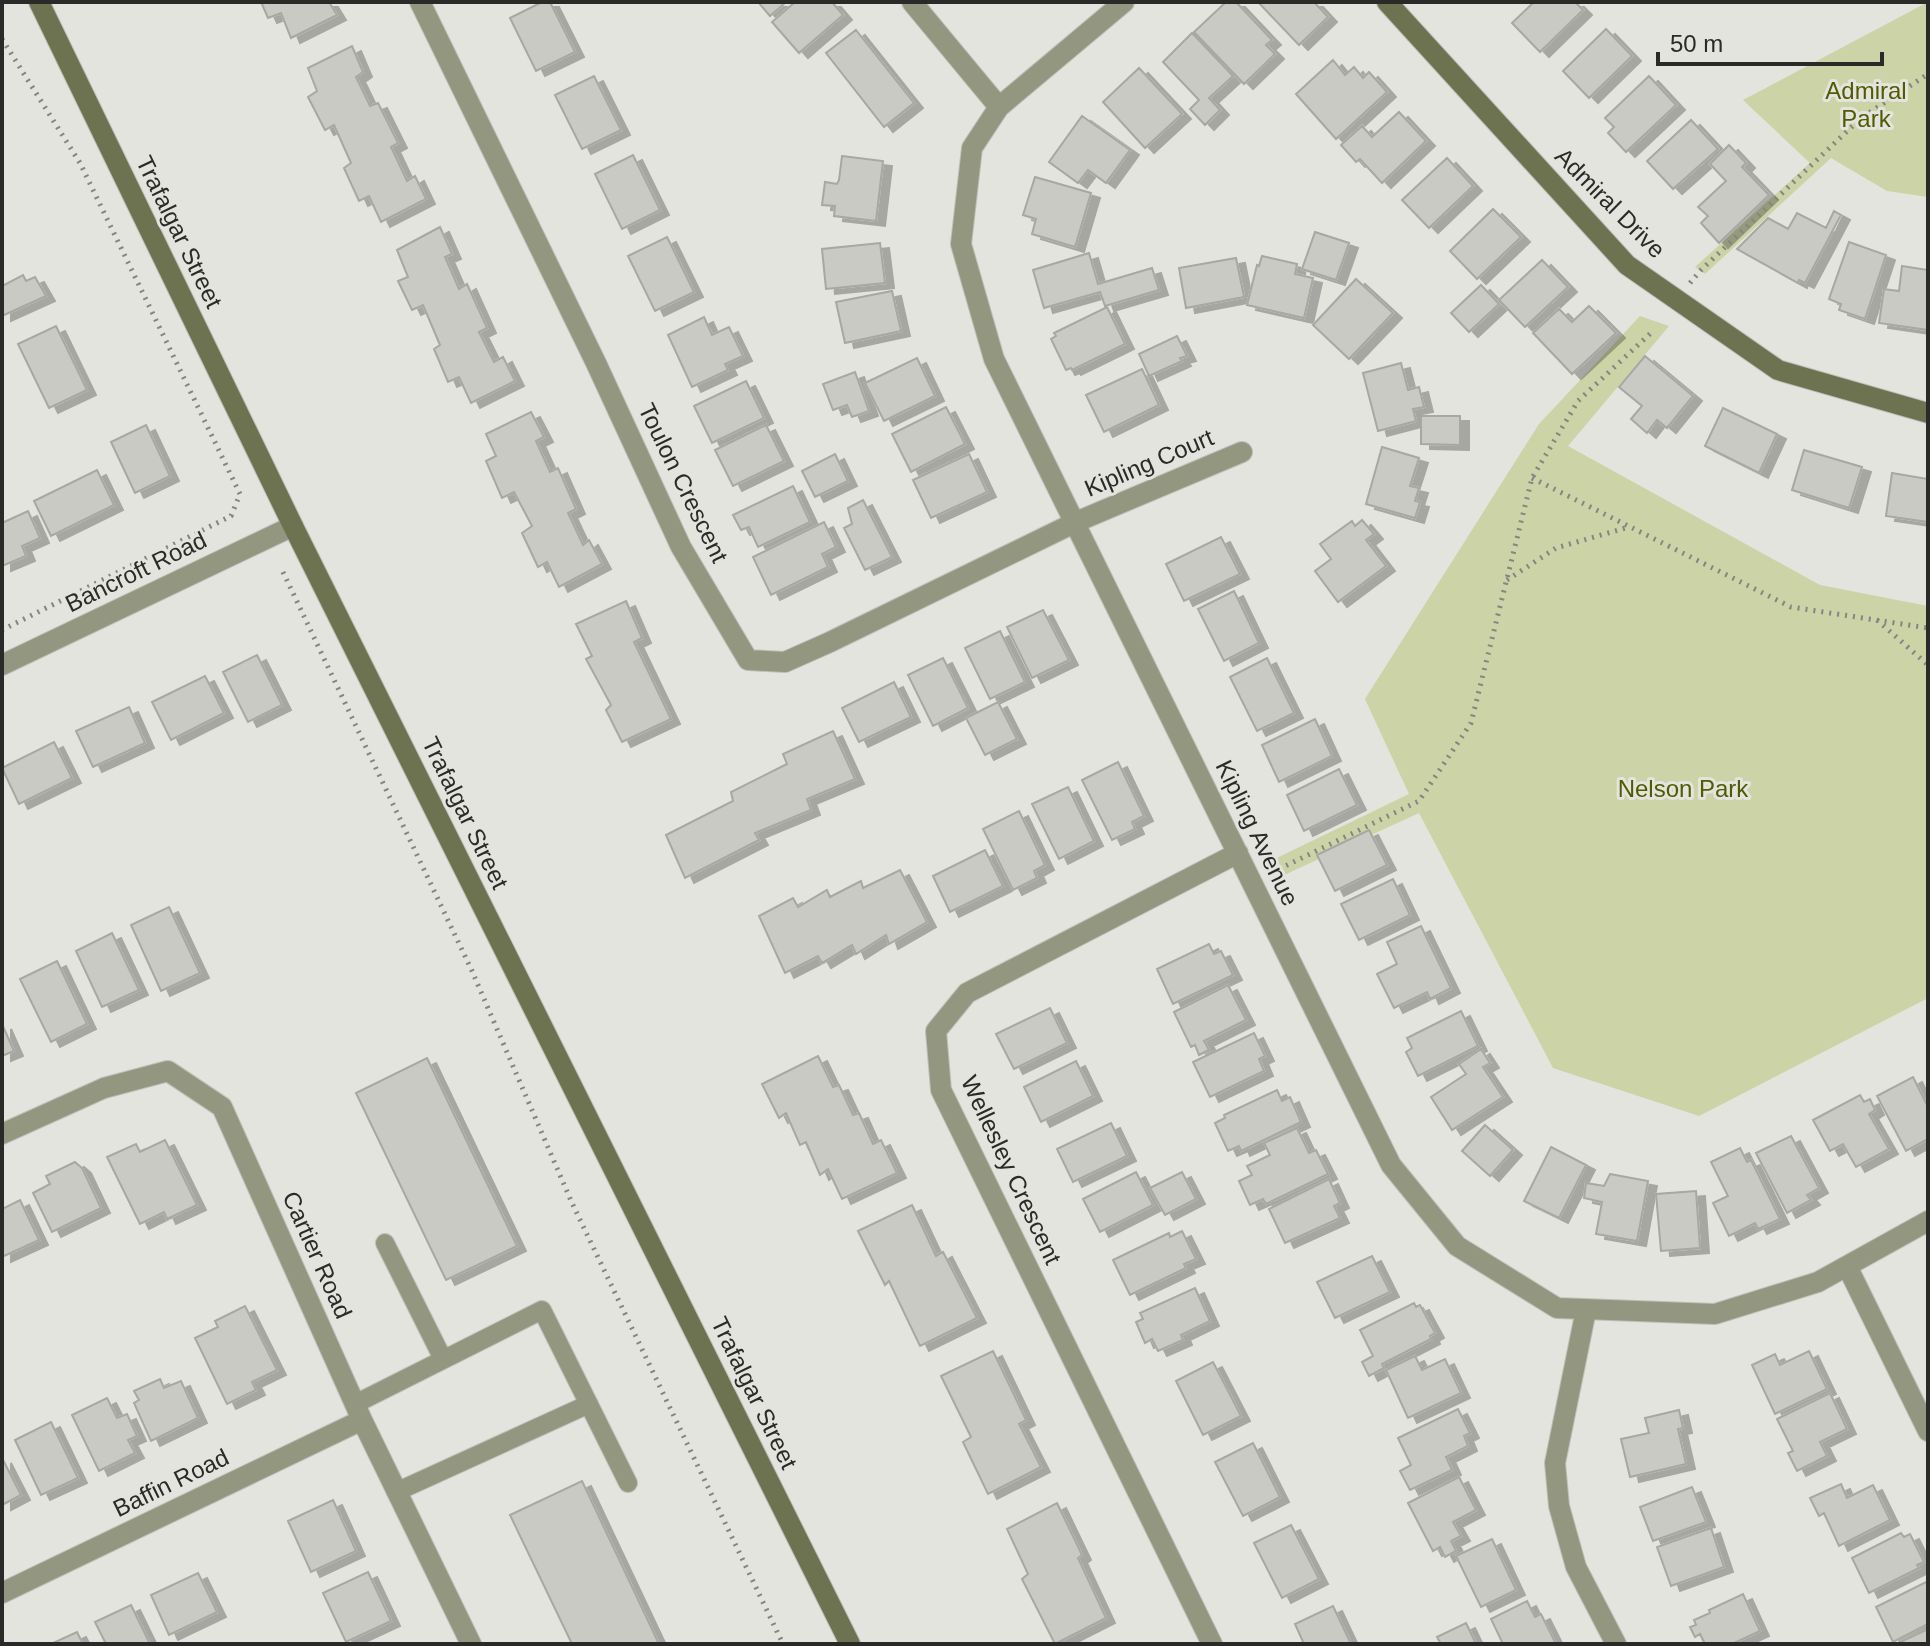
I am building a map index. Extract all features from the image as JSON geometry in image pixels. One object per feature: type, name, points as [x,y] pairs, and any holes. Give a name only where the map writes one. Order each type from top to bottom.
[{"type":"main road","name":"Trafalgar Street","points":[[39,2],[293,526],[850,1644]]},
{"type":"main road","name":"Admiral Drive","points":[[1387,2],[1627,265],[1778,370],[1928,413]]},
{"type":"street","name":"Toulon Crescent","points":[[420,2],[596,363],[681,547],[748,660],[785,662],[1076,522]]},
{"type":"street","points":[[912,2],[999,107]]},
{"type":"street","name":"Kipling Avenue","points":[[1124,2],[999,107],[972,148],[961,244],[994,359],[1391,1165],[1457,1246],[1557,1308],[1715,1314],[1818,1282],[1928,1221]]},
{"type":"street","name":"Kipling Court","points":[[1076,522],[1242,452]]},
{"type":"street","name":"Bancroft Road","points":[[2,665],[293,526]]},
{"type":"street","name":"Wellesley Crescent","points":[[1212,1644],[941,1090],[936,1031],[967,993],[1238,853]]},
{"type":"street","name":"Cartier Road","points":[[2,1134],[104,1088],[168,1071],[222,1107],[358,1412],[471,1644]]},
{"type":"street","points":[[1847,1266],[1928,1431]]},
{"type":"street","points":[[1586,1310],[1555,1463],[1556,1477],[1559,1506],[1576,1567],[1616,1644]]},
{"type":"street","name":"Baffin Road","points":[[2,1593],[358,1412]]},
{"type":"lane","points":[[385,1243],[443,1359]]},
{"type":"lane","points":[[358,1412],[443,1359],[542,1310],[628,1483]]},
{"type":"lane","points":[[396,1492],[589,1404]]},
{"type":"path","points":[[2,39],[80,163],[240,494],[231,516],[2,630]]},
{"type":"path","points":[[1677,299],[1701,270],[1861,118],[1928,74]]},
{"type":"path","points":[[1279,869],[1419,801],[1471,723],[1532,478],[1578,401],[1654,330]]},
{"type":"path","points":[[1532,478],[1791,607],[1928,628]]},
{"type":"path","points":[[1506,580],[1556,548],[1629,526]]},
{"type":"path","points":[[283,572],[472,971],[572,1203],[783,1644]]},
{"type":"path","points":[[1877,620],[1928,665]]},
{"type":"green space","name":"Admiral Park","points":[[1928,2],[1928,197],[1887,191],[1831,158],[1705,274],[1695,267],[1810,163],[1743,100]]},
{"type":"green space","name":"Nelson Park","points":[[1640,316],[1669,326],[1568,446],[1820,585],[1928,606],[1928,998],[1699,1116],[1553,1068],[1419,813],[1271,881],[1262,865],[1409,794],[1365,699],[1539,424]]},
{"type":"building","points":[[261,2],[329,2],[337,15],[291,38],[281,13],[268,18]]},
{"type":"building","points":[[542,2],[550,2],[575,52],[536,71],[510,18]]},
{"type":"building","points":[[758,2],[786,2],[770,16]]},
{"type":"building","points":[[795,2],[832,2],[843,15],[799,53],[772,22]]},
{"type":"building","points":[[1226,2],[1236,2],[1272,40],[1266,45],[1275,54],[1244,84],[1194,32]]},
{"type":"building","points":[[1258,2],[1314,2],[1328,17],[1299,45]]},
{"type":"building","points":[[1534,2],[1575,2],[1583,10],[1540,52],[1512,23]]},
{"type":"building","points":[[1606,29],[1632,56],[1589,98],[1563,71]]},
{"type":"building","points":[[856,30],[914,103],[884,127],[826,53]]},
{"type":"building","points":[[1192,33],[1233,76],[1209,98],[1220,110],[1205,125],[1190,109],[1199,100],[1163,62]]},
{"type":"building","points":[[352,46],[363,72],[356,77],[370,106],[378,103],[398,143],[391,147],[407,181],[415,176],[426,199],[381,222],[369,196],[359,201],[344,168],[351,163],[334,125],[325,130],[308,97],[317,91],[308,68]]},
{"type":"building","points":[[1333,60],[1345,75],[1354,67],[1363,78],[1369,72],[1387,92],[1336,139],[1296,94]]},
{"type":"building","points":[[1139,68],[1182,114],[1145,148],[1103,102]]},
{"type":"building","points":[[594,76],[621,130],[582,149],[555,95]]},
{"type":"building","points":[[1649,76],[1676,105],[1626,152],[1608,133],[1614,127],[1605,118]]},
{"type":"building","points":[[1399,112],[1426,141],[1382,183],[1360,159],[1356,162],[1341,145],[1362,126],[1372,137]]},
{"type":"building","points":[[1082,116],[1130,150],[1106,183],[1088,170],[1078,183],[1049,162]]},
{"type":"building","points":[[1691,120],[1718,149],[1673,189],[1647,161]]},
{"type":"building","points":[[1729,145],[1746,163],[1742,167],[1769,195],[1719,243],[1701,223],[1708,216],[1698,207],[1726,181],[1710,164]]},
{"type":"building","points":[[633,155],[660,210],[622,229],[595,174]]},
{"type":"building","points":[[842,156],[883,161],[876,221],[834,216],[835,206],[822,205],[825,182],[837,184],[839,180]]},
{"type":"building","points":[[1447,158],[1473,186],[1429,228],[1402,200]]},
{"type":"building","points":[[1035,177],[1091,193],[1075,247],[1032,234],[1036,219],[1023,215]]},
{"type":"building","points":[[1493,209],[1521,237],[1477,279],[1450,251]]},
{"type":"building","points":[[1834,211],[1841,215],[1805,283],[1799,280],[1798,283],[1737,249],[1768,218],[1788,229],[1797,213],[1826,228]]},
{"type":"building","points":[[440,227],[452,254],[445,257],[459,289],[467,284],[487,328],[479,332],[494,362],[503,357],[515,381],[471,403],[459,377],[448,382],[434,349],[440,345],[423,305],[412,310],[398,281],[408,277],[397,250]]},
{"type":"building","points":[[1315,232],[1349,243],[1336,280],[1302,269]]},
{"type":"building","points":[[667,237],[694,292],[655,311],[628,256]]},
{"type":"building","points":[[1849,242],[1886,255],[1865,319],[1839,310],[1841,304],[1829,299]]},
{"type":"building","points":[[880,243],[885,283],[826,289],[822,249]]},
{"type":"building","points":[[1089,253],[1098,284],[1152,268],[1159,290],[1105,306],[1100,292],[1044,308],[1033,270]]},
{"type":"building","points":[[1262,256],[1297,264],[1295,274],[1313,278],[1304,318],[1247,305]]},
{"type":"building","points":[[1236,258],[1244,297],[1186,308],[1179,268]]},
{"type":"building","points":[[1542,260],[1568,287],[1525,327],[1499,300]]},
{"type":"building","points":[[1902,266],[1928,270],[1928,330],[1879,323],[1884,289],[1899,291]]},
{"type":"building","points":[[23,275],[26,281],[35,277],[46,296],[2,316],[2,286]]},
{"type":"building","points":[[1356,279],[1393,313],[1349,359],[1313,325]]},
{"type":"building","points":[[1481,285],[1499,304],[1469,332],[1451,313]]},
{"type":"building","points":[[892,291],[901,331],[845,343],[836,302]]},
{"type":"building","points":[[1589,306],[1616,333],[1572,374],[1533,333],[1559,309],[1572,322]]},
{"type":"building","points":[[1107,307],[1125,344],[1072,370],[1066,370],[1051,339],[1056,336],[1054,333]]},
{"type":"building","points":[[704,317],[712,335],[729,327],[743,356],[725,364],[728,370],[692,387],[668,335]]},
{"type":"building","points":[[56,326],[87,390],[49,408],[18,344]]},
{"type":"building","points":[[1177,336],[1187,356],[1149,376],[1139,354]]},
{"type":"building","points":[[1645,356],[1693,396],[1667,428],[1657,420],[1647,433],[1631,419],[1642,406],[1619,387]]},
{"type":"building","points":[[917,358],[935,396],[884,421],[865,383]]},
{"type":"building","points":[[1401,363],[1408,390],[1419,387],[1424,407],[1413,409],[1416,421],[1378,431],[1363,373]]},
{"type":"building","points":[[1142,369],[1159,405],[1104,432],[1086,395]]},
{"type":"building","points":[[855,372],[869,411],[852,417],[847,405],[833,410],[823,384]]},
{"type":"building","points":[[746,381],[764,418],[712,443],[694,406]]},
{"type":"building","points":[[946,407],[965,444],[911,472],[892,434]]},
{"type":"building","points":[[1723,408],[1777,434],[1759,473],[1705,446]]},
{"type":"building","points":[[531,412],[544,437],[536,441],[550,472],[558,468],[576,509],[568,513],[583,545],[589,540],[602,564],[559,587],[547,562],[538,567],[522,533],[532,526],[514,492],[502,498],[486,461],[496,456],[486,434]]},
{"type":"building","points":[[1421,416],[1460,416],[1460,445],[1421,444]]},
{"type":"building","points":[[146,425],[170,476],[135,493],[111,442]]},
{"type":"building","points":[[766,425],[784,461],[733,486],[715,450]]},
{"type":"building","points":[[1382,447],[1419,458],[1410,486],[1419,488],[1415,501],[1420,502],[1415,518],[1366,504]]},
{"type":"building","points":[[1804,450],[1862,467],[1849,508],[1792,490]]},
{"type":"building","points":[[835,454],[848,481],[815,497],[802,471]]},
{"type":"building","points":[[969,454],[987,492],[931,518],[913,480]]},
{"type":"building","points":[[97,470],[114,505],[51,536],[34,501]]},
{"type":"building","points":[[1892,473],[1928,479],[1928,522],[1886,516]]},
{"type":"building","points":[[793,486],[810,522],[758,547],[749,527],[741,530],[733,515]]},
{"type":"building","points":[[863,500],[892,557],[865,570],[844,528],[852,524],[848,508]]},
{"type":"building","points":[[28,511],[40,538],[22,546],[26,556],[2,566],[2,523]]},
{"type":"building","points":[[1362,520],[1374,534],[1366,540],[1386,566],[1338,602],[1315,571],[1331,559],[1320,544],[1352,521],[1355,526]]},
{"type":"building","points":[[824,522],[836,547],[822,554],[828,567],[771,595],[753,557]]},
{"type":"building","points":[[1221,537],[1240,574],[1184,601],[1166,564]]},
{"type":"building","points":[[1234,591],[1259,643],[1224,661],[1198,609]]},
{"type":"building","points":[[626,601],[642,638],[634,642],[671,719],[622,742],[606,710],[611,705],[586,659],[592,656],[576,624]]},
{"type":"building","points":[[1043,610],[1069,660],[1032,678],[1007,627]]},
{"type":"building","points":[[1000,631],[1025,682],[990,699],[965,648]]},
{"type":"building","points":[[257,655],[282,705],[248,722],[223,672]]},
{"type":"building","points":[[943,658],[968,708],[933,726],[908,675]]},
{"type":"building","points":[[1267,658],[1294,713],[1257,731],[1230,677]]},
{"type":"building","points":[[205,676],[224,713],[171,740],[152,702]]},
{"type":"building","points":[[894,682],[911,717],[859,742],[842,708]]},
{"type":"building","points":[[998,702],[1017,739],[985,755],[966,718]]},
{"type":"building","points":[[129,707],[145,743],[93,767],[76,731]]},
{"type":"building","points":[[1315,719],[1332,756],[1279,782],[1262,745]]},
{"type":"building","points":[[833,731],[855,779],[807,799],[811,810],[755,833],[759,840],[685,878],[666,835],[733,801],[731,792],[787,764],[783,754]]},
{"type":"building","points":[[54,742],[72,778],[19,804],[2,768]]},
{"type":"building","points":[[1118,762],[1144,816],[1132,822],[1135,829],[1112,840],[1082,780]]},
{"type":"building","points":[[1339,769],[1357,805],[1304,831],[1287,795]]},
{"type":"building","points":[[1068,787],[1094,841],[1059,859],[1032,804]]},
{"type":"building","points":[[1019,811],[1045,865],[1034,871],[1037,878],[1013,890],[983,829]]},
{"type":"building","points":[[1369,830],[1387,865],[1335,891],[1317,855]]},
{"type":"building","points":[[985,850],[1003,886],[950,912],[933,876]]},
{"type":"building","points":[[900,870],[927,922],[889,944],[886,935],[856,954],[852,945],[822,963],[818,956],[785,973],[759,916],[793,898],[798,907],[827,890],[830,897],[861,881],[863,888]]},
{"type":"building","points":[[1393,879],[1410,915],[1359,940],[1341,904]]},
{"type":"building","points":[[169,907],[200,973],[161,991],[131,925]]},
{"type":"building","points":[[1421,926],[1451,988],[1430,999],[1427,992],[1394,1008],[1377,974],[1397,964],[1387,942]]},
{"type":"building","points":[[112,933],[139,990],[102,1007],[76,951]]},
{"type":"building","points":[[1209,944],[1214,954],[1221,951],[1233,975],[1173,1004],[1157,969]]},
{"type":"building","points":[[57,961],[87,1024],[51,1042],[20,979]]},
{"type":"building","points":[[1228,985],[1246,1020],[1204,1041],[1209,1050],[1199,1055],[1195,1045],[1191,1047],[1174,1012]]},
{"type":"building","points":[[1050,1008],[1067,1043],[1014,1069],[996,1034]]},
{"type":"building","points":[[1461,1011],[1478,1046],[1418,1076],[1406,1052],[1412,1048],[1407,1038]]},
{"type":"building","points":[[2,1024],[14,1051],[2,1056]]},
{"type":"building","points":[[1254,1033],[1265,1056],[1259,1059],[1264,1071],[1210,1097],[1193,1062]]},
{"type":"building","points":[[1481,1049],[1490,1063],[1483,1067],[1503,1097],[1452,1130],[1431,1097],[1466,1074],[1459,1064]]},
{"type":"building","points":[[818,1056],[833,1087],[839,1085],[853,1115],[859,1113],[873,1144],[881,1140],[897,1173],[842,1199],[828,1169],[820,1175],[806,1142],[800,1145],[786,1113],[779,1118],[762,1084]]},
{"type":"building","points":[[427,1058],[517,1246],[446,1280],[356,1093]]},
{"type":"building","points":[[1076,1061],[1093,1096],[1041,1122],[1024,1087]]},
{"type":"building","points":[[1913,1077],[1928,1107],[1928,1139],[1906,1151],[1877,1096]]},
{"type":"building","points":[[1277,1090],[1282,1101],[1290,1097],[1301,1122],[1241,1151],[1239,1146],[1228,1151],[1215,1123],[1225,1118],[1224,1115]]},
{"type":"building","points":[[1860,1095],[1864,1102],[1870,1099],[1875,1110],[1869,1114],[1889,1149],[1856,1167],[1843,1144],[1830,1151],[1813,1120]]},
{"type":"building","points":[[1111,1123],[1127,1156],[1073,1182],[1057,1149]]},
{"type":"building","points":[[1485,1125],[1513,1150],[1490,1176],[1462,1151]]},
{"type":"building","points":[[1297,1128],[1309,1153],[1316,1150],[1328,1174],[1266,1204],[1263,1199],[1250,1205],[1239,1181],[1252,1175],[1247,1166],[1270,1155],[1264,1143]]},
{"type":"building","points":[[1791,1136],[1819,1188],[1807,1195],[1811,1200],[1787,1213],[1756,1153]]},
{"type":"building","points":[[165,1140],[197,1205],[167,1219],[164,1212],[140,1224],[107,1157],[136,1144],[140,1152]]},
{"type":"building","points":[[1551,1147],[1586,1165],[1559,1218],[1524,1201]]},
{"type":"building","points":[[1740,1148],[1747,1162],[1751,1160],[1780,1219],[1758,1229],[1755,1223],[1729,1236],[1713,1203],[1728,1196],[1711,1162]]},
{"type":"building","points":[[75,1162],[82,1168],[101,1208],[52,1232],[33,1193],[50,1184],[46,1176]]},
{"type":"building","points":[[1136,1172],[1153,1205],[1100,1232],[1083,1199]]},
{"type":"building","points":[[1182,1172],[1196,1199],[1165,1215],[1150,1188]]},
{"type":"building","points":[[1610,1174],[1648,1181],[1637,1241],[1596,1234],[1602,1202],[1584,1198],[1586,1183],[1604,1186]]},
{"type":"building","points":[[1329,1179],[1340,1203],[1334,1206],[1340,1218],[1285,1243],[1269,1209]]},
{"type":"building","points":[[1696,1191],[1700,1248],[1661,1251],[1656,1194]]},
{"type":"building","points":[[20,1200],[39,1240],[2,1257],[2,1209]]},
{"type":"building","points":[[912,1205],[936,1256],[943,1252],[977,1318],[920,1346],[889,1281],[885,1285],[858,1231]]},
{"type":"building","points":[[1182,1231],[1196,1259],[1184,1264],[1186,1268],[1130,1295],[1113,1260],[1169,1233],[1170,1237]]},
{"type":"building","points":[[1372,1256],[1390,1292],[1335,1318],[1317,1282]]},
{"type":"building","points":[[1195,1288],[1210,1321],[1181,1335],[1183,1340],[1158,1351],[1152,1339],[1145,1343],[1136,1322],[1143,1319],[1140,1313]]},
{"type":"building","points":[[1414,1303],[1416,1307],[1420,1305],[1435,1333],[1430,1336],[1431,1339],[1382,1364],[1384,1368],[1369,1376],[1362,1362],[1373,1356],[1360,1330]]},
{"type":"building","points":[[245,1306],[277,1370],[252,1382],[256,1390],[227,1404],[195,1338],[218,1327],[215,1321]]},
{"type":"building","points":[[993,1351],[1026,1420],[1019,1424],[1041,1467],[988,1494],[963,1442],[971,1437],[941,1376]]},
{"type":"building","points":[[1809,1351],[1827,1389],[1775,1414],[1752,1365],[1775,1354],[1780,1365]]},
{"type":"building","points":[[1415,1356],[1422,1370],[1445,1359],[1461,1393],[1408,1418],[1386,1370]]},
{"type":"building","points":[[1213,1362],[1241,1416],[1203,1435],[1176,1381]]},
{"type":"building","points":[[160,1379],[164,1388],[181,1381],[198,1418],[151,1441],[134,1403],[139,1400],[134,1391]]},
{"type":"building","points":[[1830,1393],[1847,1429],[1820,1442],[1827,1456],[1797,1471],[1788,1453],[1793,1451],[1777,1419]]},
{"type":"building","points":[[107,1398],[117,1418],[127,1414],[137,1436],[128,1440],[135,1453],[99,1471],[72,1415]]},
{"type":"building","points":[[1458,1409],[1470,1433],[1464,1436],[1468,1446],[1446,1457],[1452,1470],[1410,1490],[1400,1471],[1411,1465],[1398,1438]]},
{"type":"building","points":[[1679,1410],[1683,1428],[1678,1429],[1686,1464],[1630,1477],[1621,1439],[1649,1433],[1645,1418]]},
{"type":"building","points":[[51,1422],[78,1478],[41,1495],[15,1440]]},
{"type":"building","points":[[1253,1443],[1280,1497],[1243,1516],[1215,1462]]},
{"type":"building","points":[[2,1458],[21,1495],[2,1505]]},
{"type":"building","points":[[1459,1477],[1476,1510],[1453,1522],[1461,1536],[1451,1541],[1456,1551],[1445,1557],[1440,1547],[1433,1551],[1408,1503]]},
{"type":"building","points":[[582,1481],[659,1644],[572,1644],[510,1515]]},
{"type":"building","points":[[1841,1484],[1847,1498],[1873,1485],[1890,1520],[1839,1546],[1824,1513],[1819,1516],[1810,1498]]},
{"type":"building","points":[[1692,1487],[1706,1522],[1653,1541],[1640,1507]]},
{"type":"building","points":[[333,1500],[356,1551],[311,1572],[288,1521]]},
{"type":"building","points":[[1057,1503],[1082,1555],[1078,1558],[1106,1618],[1055,1644],[1022,1579],[1028,1574],[1007,1529]]},
{"type":"building","points":[[1291,1525],[1319,1579],[1282,1598],[1254,1543]]},
{"type":"building","points":[[1711,1528],[1724,1567],[1671,1586],[1657,1547]]},
{"type":"building","points":[[1901,1533],[1904,1537],[1910,1534],[1924,1562],[1917,1565],[1919,1568],[1869,1593],[1852,1558]]},
{"type":"building","points":[[1492,1539],[1516,1590],[1481,1607],[1456,1556]]},
{"type":"building","points":[[368,1572],[391,1621],[346,1642],[323,1593]]},
{"type":"building","points":[[198,1573],[217,1612],[169,1635],[151,1595]]},
{"type":"building","points":[[1926,1582],[1928,1624],[1893,1642],[1876,1607]]},
{"type":"building","points":[[1743,1594],[1760,1631],[1732,1644],[1705,1644],[1700,1634],[1695,1637],[1690,1627],[1696,1625],[1694,1620]]},
{"type":"building","points":[[1527,1601],[1535,1617],[1541,1614],[1556,1644],[1503,1644],[1491,1619]]},
{"type":"building","points":[[131,1605],[150,1644],[106,1644],[95,1622]]},
{"type":"building","points":[[1333,1606],[1351,1644],[1304,1644],[1295,1624]]},
{"type":"building","points":[[1466,1623],[1476,1644],[1441,1644],[1437,1637]]},
{"type":"building","points":[[1928,1629],[1928,1644],[1896,1644]]},
{"type":"building","points":[[77,1632],[83,1644],[51,1644]]}]
